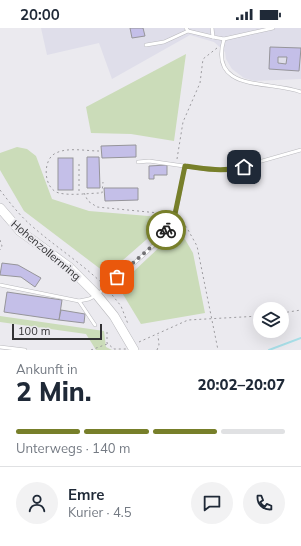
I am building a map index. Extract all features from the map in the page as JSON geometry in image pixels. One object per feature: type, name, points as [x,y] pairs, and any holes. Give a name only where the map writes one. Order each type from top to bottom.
[{"type":"main road","name":"Hohenzollernring","points":[[0,208],[20,231],[69,268],[97,295],[114,316],[134,347]]},
{"type":"lane","points":[[212,28],[213,37]]},
{"type":"lane","points":[[146,44],[164,42],[187,29],[224,39],[273,28]]},
{"type":"lane","points":[[224,39],[221,54],[225,68],[235,78],[249,83],[294,89],[301,92]]},
{"type":"lane","points":[[138,162],[149,161],[212,170],[230,170],[301,150]]},
{"type":"lane","points":[[0,284],[79,301],[89,300],[97,295],[150,248],[166,231],[175,214],[185,166]]},
{"type":"lane","points":[[79,301],[95,324]]},
{"type":"lane","points":[[0,347],[25,350]]},
{"type":"path","points":[[176,164],[183,122],[200,83],[203,59],[215,50]]},
{"type":"path","points":[[99,151],[61,151],[54,154],[48,162],[46,175],[50,186],[58,193],[102,193],[103,182]]},
{"type":"path","points":[[79,164],[80,193]]},
{"type":"path","points":[[84,193],[88,201],[97,207],[175,214],[187,228],[196,246],[213,319],[218,350]]},
{"type":"path","points":[[0,240],[2,246],[0,250]]},
{"type":"path","points":[[289,312],[301,310]]},
{"type":"path","points":[[107,332],[107,343],[114,349],[134,347],[188,320],[253,316]]},
{"type":"path","points":[[157,350],[159,345],[158,334]]},
{"type":"path","points":[[91,350],[107,343]]},
{"type":"shaded area","points":[[41,28],[301,28],[301,79],[254,81],[244,78],[232,69],[226,59],[225,52],[214,42],[190,35],[112,79],[99,43],[47,55]]},
{"type":"green space","points":[[186,54],[174,141],[131,134],[91,133],[86,107]]},
{"type":"green space","points":[[17,147],[27,149],[36,156],[52,199],[89,211],[160,217],[155,232],[107,274],[24,211],[0,170],[0,153]]},
{"type":"green space","points":[[179,229],[193,253],[205,313],[141,324],[118,286]]},
{"type":"green space","points":[[0,316],[104,331],[106,347],[112,350],[96,350],[86,334],[0,322]]},
{"type":"building","points":[[130,28],[143,28],[145,36],[132,38]]},
{"type":"building","points":[[270,47],[301,48],[299,71],[269,69]],"holes":[[[278,57],[287,57],[286,64],[278,63]]]},
{"type":"building","points":[[136,145],[136,157],[102,158],[101,146]]},
{"type":"building","points":[[87,157],[99,157],[100,188],[87,188]]},
{"type":"building","points":[[58,158],[73,158],[73,190],[58,190]]},
{"type":"building","points":[[167,165],[167,175],[154,175],[154,179],[149,179],[149,166]]},
{"type":"building","points":[[104,188],[138,188],[138,200],[105,201]]},
{"type":"building","points":[[2,263],[18,265],[41,278],[35,287],[21,277],[0,275]]},
{"type":"building","points":[[7,292],[62,300],[59,320],[4,312]]},
{"type":"building","points":[[61,310],[85,314],[84,323],[59,320]]},
{"type":"waterway","points":[[269,350],[301,338]]},
{"type":"way so far","points":[[117,277],[150,248],[166,230]]},
{"type":"route","points":[[166,230],[175,214],[185,166],[212,170],[230,170],[244,167]]}]
